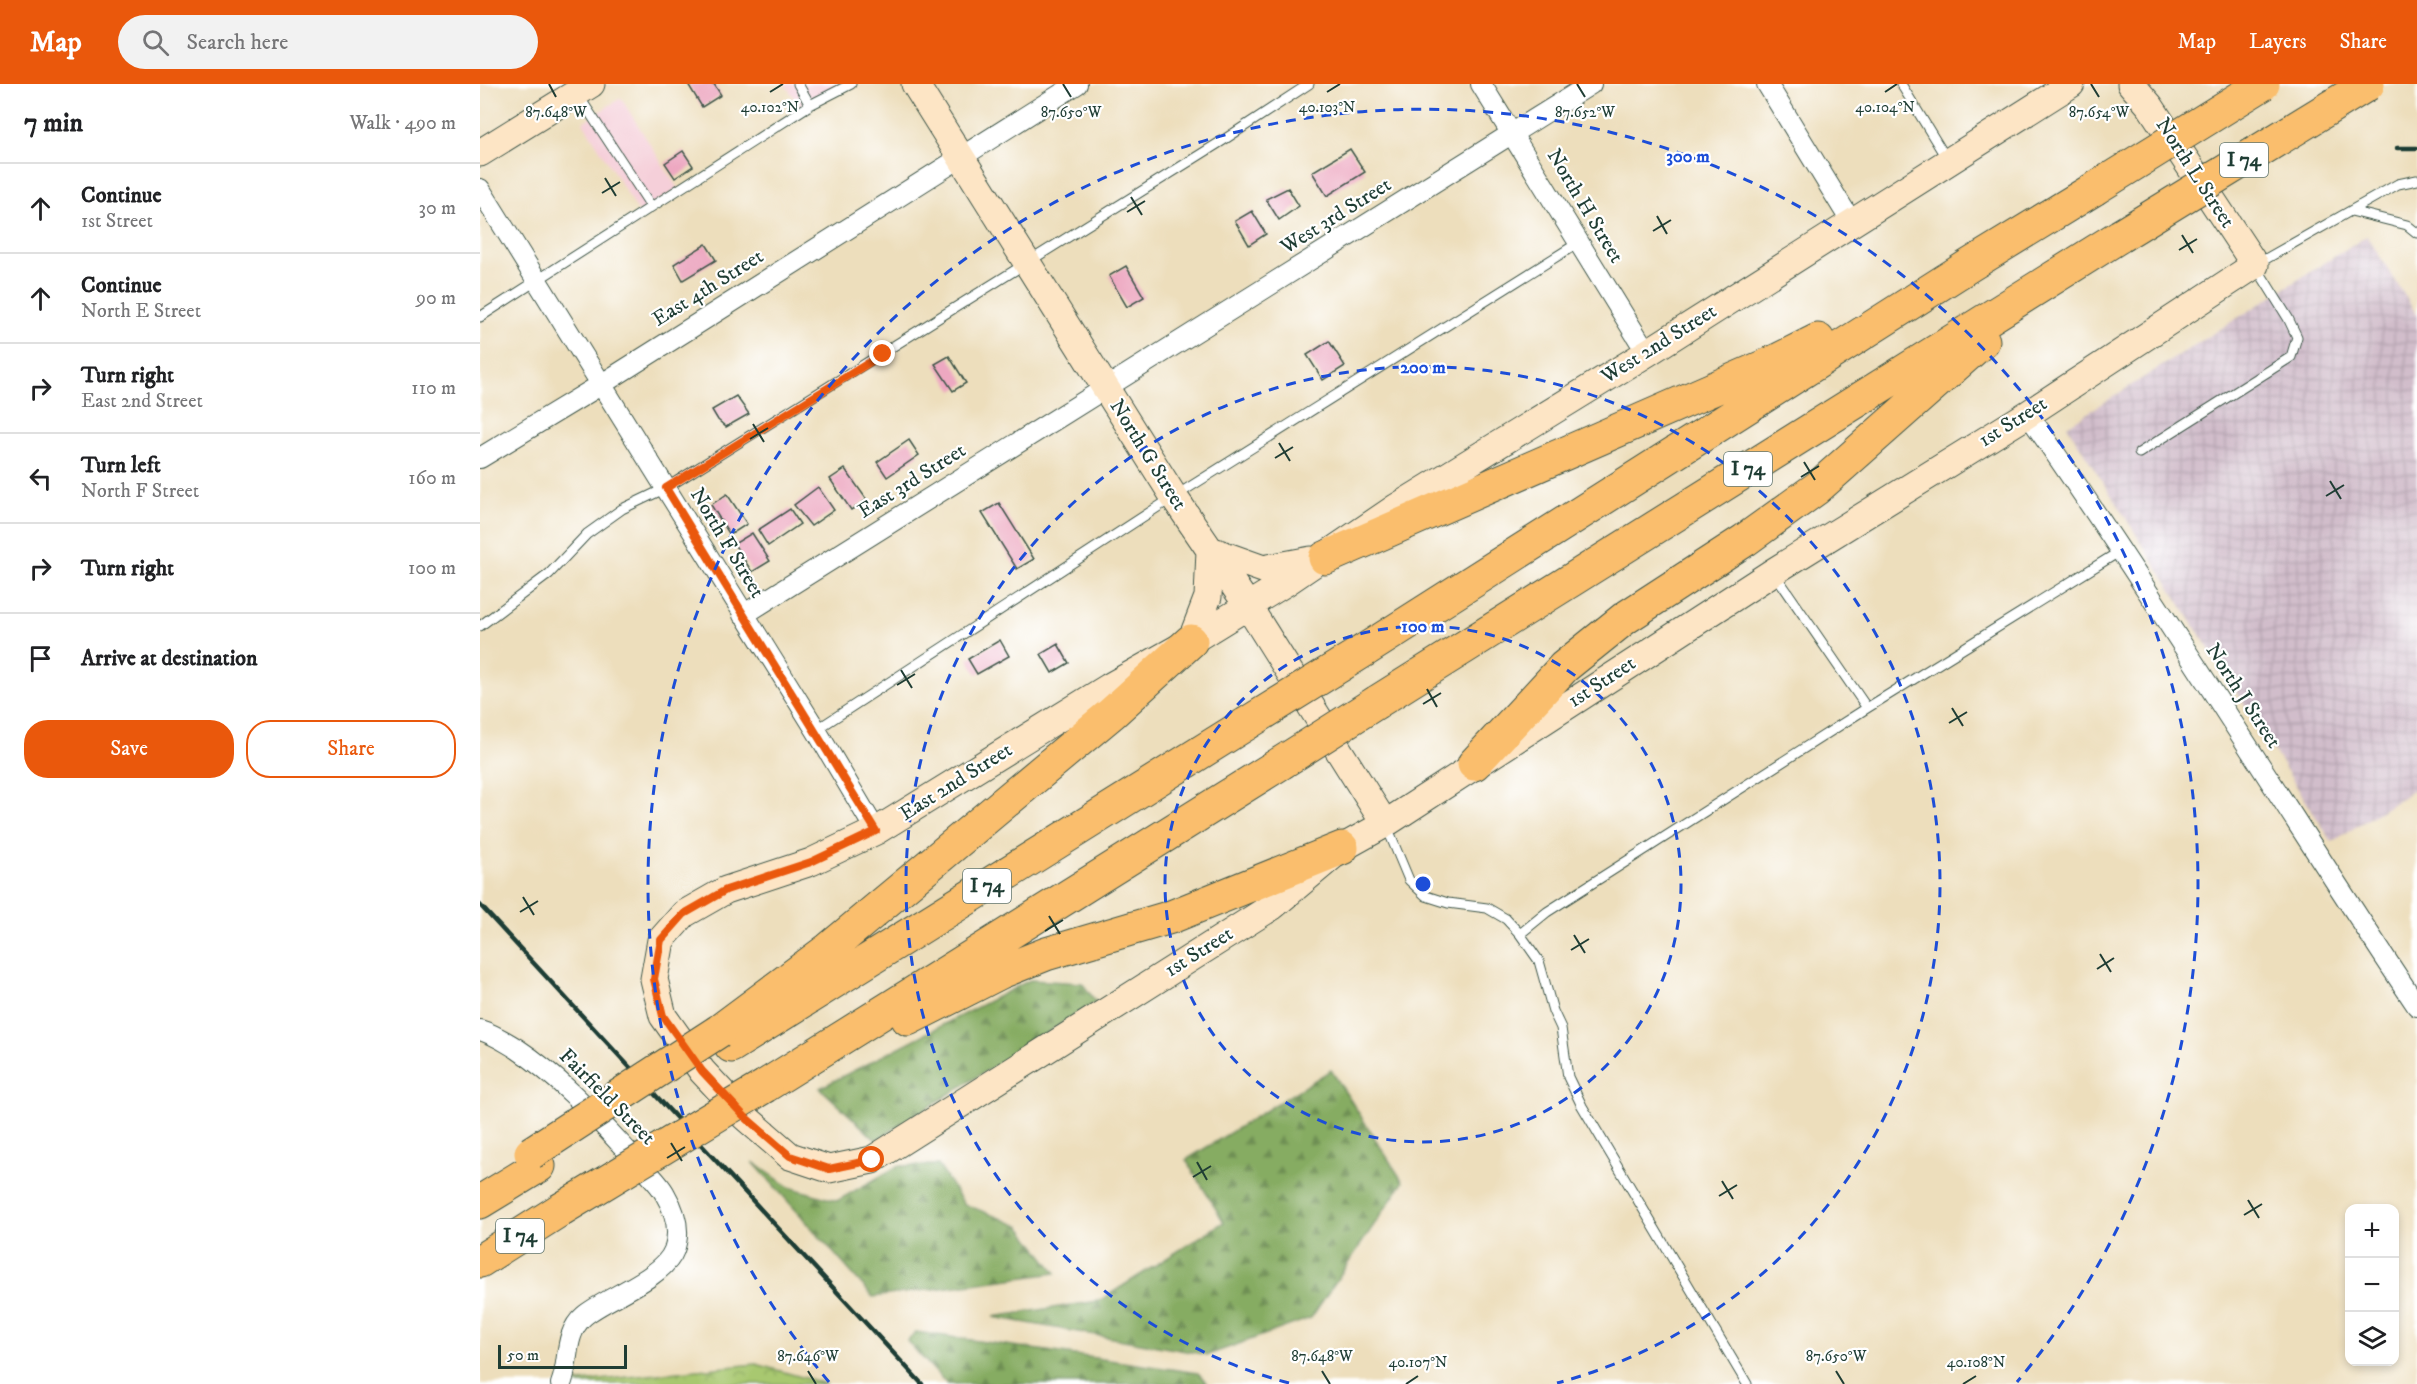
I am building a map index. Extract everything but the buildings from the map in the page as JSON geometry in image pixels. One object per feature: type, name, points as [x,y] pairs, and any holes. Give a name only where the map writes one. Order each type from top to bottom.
[{"type":"highway","name":"I 74","points":[[480,1202],[535,1159],[724,1039],[1246,724],[1970,265],[2263,84]]},
{"type":"highway","name":"I 74","points":[[480,1261],[796,1067],[2120,236],[2368,84]]},
{"type":"highway","points":[[1325,558],[1770,364],[1970,265]]},
{"type":"highway","points":[[1474,765],[1564,667],[1626,618],[1745,540],[1817,488],[2052,279]]},
{"type":"highway","points":[[724,1039],[1112,713],[1191,641]]},
{"type":"highway","points":[[796,1067],[906,1020],[1001,972],[1037,957],[1171,916],[1342,848]]},
{"type":"highway","points":[[480,1189],[535,1159]]},
{"type":"street","name":"North G Street","points":[[915,84],[1174,497],[1248,606],[1385,824]]},
{"type":"street","name":"North H Street","points":[[1481,84],[1647,352]]},
{"type":"street","name":"West 3rd Street","points":[[1106,388],[1591,84]]},
{"type":"street","points":[[1767,84],[1852,223]]},
{"type":"street","name":"West 2nd Street","points":[[1248,606],[1325,558],[1397,507],[1949,163],[2071,84]]},
{"type":"street","name":"North L Street","points":[[2131,84],[2151,106],[2255,265]]},
{"type":"street","name":"East 4th Street","points":[[480,458],[602,384],[960,157],[1065,87]]},
{"type":"street","points":[[480,153],[584,89]]},
{"type":"street","name":"North F Street","points":[[480,189],[816,730],[876,831]]},
{"type":"street","name":"1st Street","points":[[790,1156],[829,1169],[872,1160],[1273,906],[1342,848],[1385,824],[1773,572],[2028,414],[2255,265]]},
{"type":"street","name":"East 3rd Street","points":[[743,615],[1106,388]]},
{"type":"street","name":"North J Street","points":[[2028,414],[2122,550],[2310,846],[2417,1006]]},
{"type":"street","points":[[1191,641],[1208,597],[1210,550],[1263,569],[1325,558]]},
{"type":"street","name":"East 2nd Street","points":[[790,1156],[745,1117],[702,1071],[663,1016],[654,979],[661,940],[684,914],[726,890],[811,862],[876,831],[1109,687],[1248,606]]},
{"type":"street","name":"Fairfield Street","points":[[480,1030],[493,1034],[542,1065],[576,1096],[664,1191],[674,1213],[678,1233],[674,1252],[654,1274],[582,1317],[572,1335],[566,1354],[563,1382]]},
{"type":"lane","points":[[798,84],[810,105]]},
{"type":"lane","points":[[480,317],[810,105],[851,84]]},
{"type":"lane","points":[[480,626],[549,574],[587,534],[622,509],[666,488],[1027,264],[1309,84]]},
{"type":"lane","points":[[1901,84],[1949,163]]},
{"type":"lane","points":[[584,89],[651,206]]},
{"type":"lane","name":"1st Street","points":[[2255,265],[2398,184],[2417,180]]},
{"type":"lane","points":[[2351,211],[2407,225],[2417,234]]},
{"type":"lane","points":[[816,730],[1174,497],[1578,243]]},
{"type":"lane","points":[[2139,453],[2291,357],[2296,337],[2288,318],[2255,265]]},
{"type":"lane","points":[[1520,934],[1547,912],[1867,708],[2122,550]]},
{"type":"lane","points":[[1773,572],[1867,708]]},
{"type":"lane","points":[[1385,824],[1409,880],[1426,896],[1448,903],[1487,908],[1506,919],[1539,961],[1553,1011],[1561,1028],[1568,1077],[1582,1106],[1747,1384]]},
{"type":"shaded area","points":[[785,84],[851,84],[802,110]]},
{"type":"shaded area","points":[[621,98],[678,189],[639,213],[583,122]]},
{"type":"shaded area","points":[[2367,236],[2417,315],[2417,788],[2332,842],[2067,426]]},
{"type":"green space","points":[[1030,980],[1082,983],[1096,1002],[876,1140],[820,1088]]},
{"type":"green space","points":[[1331,1070],[1403,1182],[1311,1318],[1208,1355],[993,1317],[1099,1301],[1224,1222],[1186,1160]]},
{"type":"green space","points":[[753,1162],[789,1187],[837,1201],[898,1166],[938,1165],[964,1204],[1020,1226],[1056,1273],[873,1297]]},
{"type":"green space","points":[[916,1332],[1198,1373],[1208,1384],[947,1384],[907,1341]]},
{"type":"green space","points":[[756,1364],[826,1384],[561,1384]]},
{"type":"railway","points":[[2397,148],[2417,148]]},
{"type":"railway","points":[[480,905],[922,1384]]},
{"type":"route","points":[[872,1160],[829,1169],[790,1156],[745,1117],[702,1071],[663,1016],[654,979],[661,940],[684,914],[726,890],[811,862],[876,831],[666,488],[883,354]]}]
